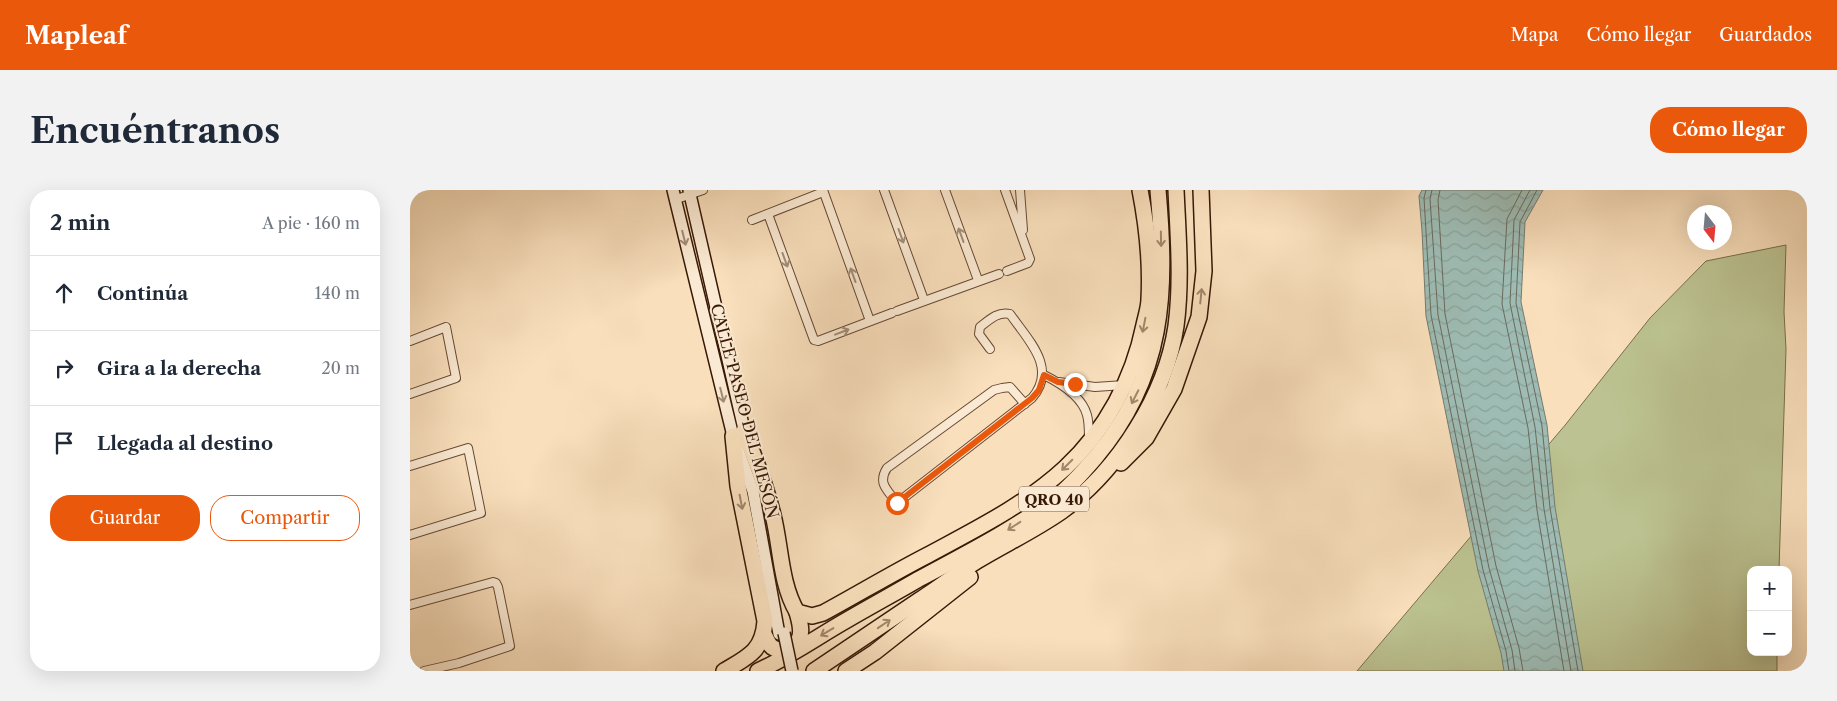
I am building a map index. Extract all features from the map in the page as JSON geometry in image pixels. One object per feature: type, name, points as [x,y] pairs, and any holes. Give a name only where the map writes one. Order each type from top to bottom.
[{"type":"highway","points":[[797,612],[812,616],[823,613],[970,533],[1020,503],[1066,467],[1089,441],[1110,413],[1126,384],[1142,336],[1149,300],[1149,258],[1147,230],[1140,190]]},
{"type":"highway","name":"QRO 40","points":[[758,671],[1009,530],[1069,486],[1107,444],[1136,397],[1147,372],[1158,328],[1162,258],[1158,190]]},
{"type":"highway","name":"QRO 40","points":[[814,671],[976,562],[1048,520],[1081,496],[1129,440],[1160,385],[1167,366],[1176,325],[1179,290],[1179,251],[1176,190]]},
{"type":"highway","points":[[1081,496],[1110,473],[1146,438],[1174,389],[1199,317],[1204,271],[1200,190]]},
{"type":"highway","points":[[738,433],[765,485],[773,516],[787,592],[797,612],[800,627],[800,640],[794,646],[785,649],[776,649],[770,646],[776,634]]},
{"type":"highway","points":[[738,433],[738,486],[765,621],[776,634]]},
{"type":"highway","points":[[846,671],[900,632],[1022,535]]},
{"type":"highway","points":[[847,620],[928,555]]},
{"type":"highway","points":[[724,671],[776,634]]},
{"type":"main road","name":"CALLE PASEO DEL MESÓN","points":[[690,192],[738,433]]},
{"type":"main road","name":"CALLE PASEO DEL MESÓN","points":[[674,195],[738,433]]},
{"type":"main road","points":[[776,634],[786,671]]},
{"type":"main road","points":[[776,634],[792,671]]},
{"type":"street","points":[[674,195],[703,190]]},
{"type":"street","points":[[884,190],[924,300]]},
{"type":"street","points":[[945,190],[978,280]]},
{"type":"street","points":[[1005,190],[1024,240],[1030,262],[1008,271]]},
{"type":"street","points":[[1020,190],[1024,240]]},
{"type":"street","points":[[752,220],[823,191],[870,321]]},
{"type":"street","points":[[768,214],[814,340],[818,341],[978,280],[999,274]]},
{"type":"street","points":[[990,349],[979,334],[980,327],[1004,312],[1010,314],[1041,360],[1044,375],[1039,390],[1025,404],[897,503],[883,483],[882,476],[887,468],[994,390],[1010,387],[1025,404]]},
{"type":"street","points":[[410,341],[446,327],[456,378],[410,394]]},
{"type":"street","points":[[1044,375],[1058,382],[1079,400],[1084,407],[1087,415],[1089,441]]},
{"type":"street","points":[[1058,382],[1095,387],[1126,384]]},
{"type":"street","points":[[410,466],[468,448],[482,513],[410,535]]},
{"type":"street","points":[[410,605],[493,582],[496,583],[500,596],[510,646],[459,663],[424,671]]},
{"type":"green space","points":[[1786,245],[1784,312],[1786,349],[1779,566],[1747,566],[1747,656],[1777,656],[1777,671],[1357,671],[1566,424],[1650,318],[1706,261]]},
{"type":"water","points":[[1422,190],[1543,190],[1525,222],[1521,302],[1547,425],[1555,507],[1583,671],[1504,671],[1501,653],[1478,571],[1426,316],[1419,196]]},
{"type":"route","points":[[897,503],[1032,398],[1039,390],[1044,375],[1058,382],[1075,384]]}]
